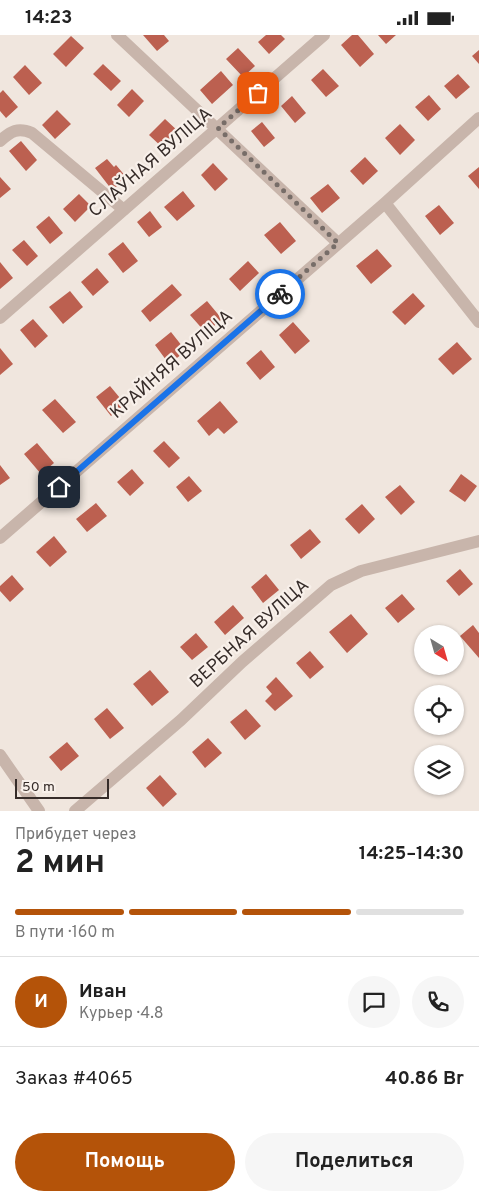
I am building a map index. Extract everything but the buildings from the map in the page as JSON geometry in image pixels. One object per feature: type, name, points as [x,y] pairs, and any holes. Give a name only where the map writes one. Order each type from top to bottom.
[{"type":"street","name":"СЛАЎНАЯ ВУЛІЦА","points":[[0,318],[324,35]]},
{"type":"street","points":[[120,36],[338,243]]},
{"type":"street","name":"КРАЙНЯЯ ВУЛІЦА","points":[[0,538],[384,203],[479,117]]},
{"type":"street","points":[[0,141],[11,131],[23,129],[32,133],[124,210]]},
{"type":"street","points":[[384,203],[479,322]]},
{"type":"street","name":"ВЕРБНАЯ ВУЛІЦА","points":[[75,811],[181,720],[242,661],[330,585],[361,571],[479,541]]},
{"type":"street","points":[[0,755],[39,811]]},
{"type":"way so far","points":[[258,93],[218,128],[338,243],[280,294]]},
{"type":"route","points":[[59,487],[280,294]]}]
